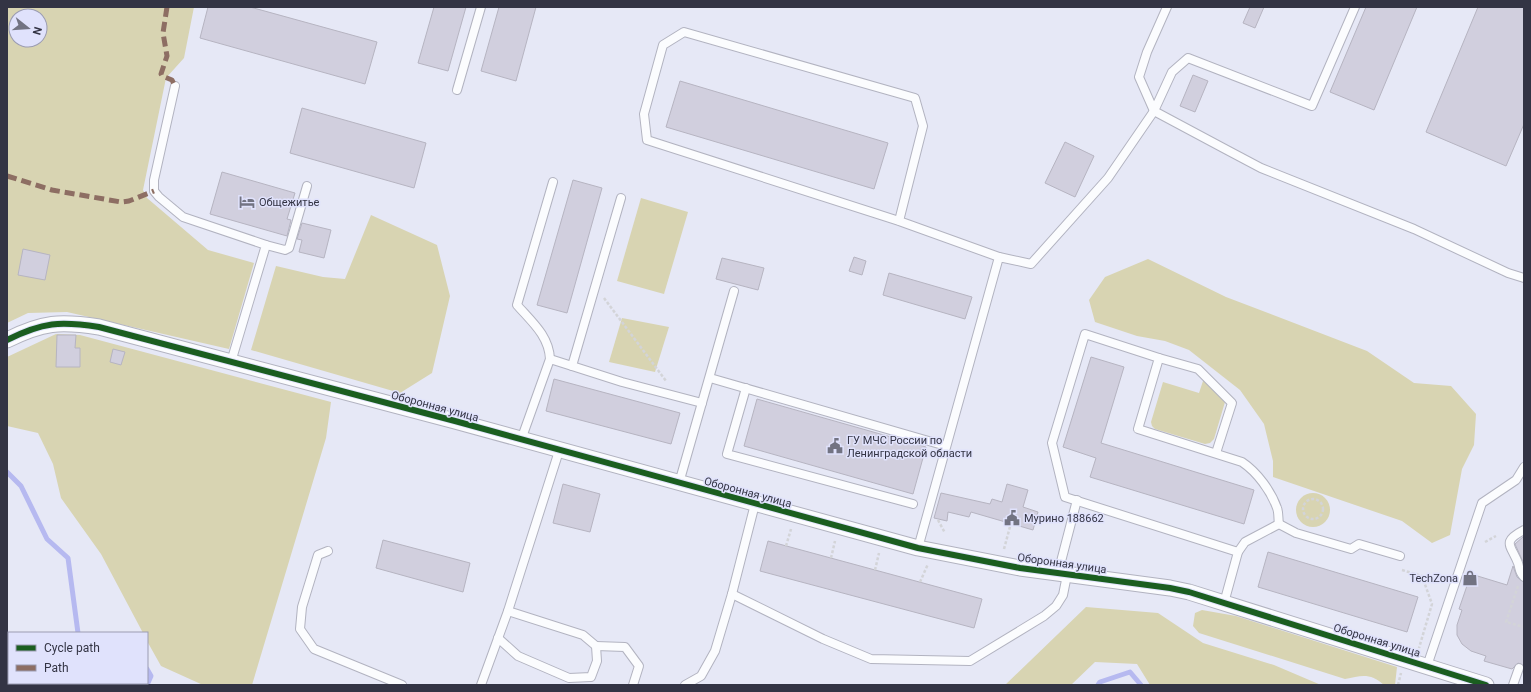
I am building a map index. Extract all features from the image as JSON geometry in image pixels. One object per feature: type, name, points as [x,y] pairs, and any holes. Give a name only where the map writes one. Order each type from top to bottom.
[{"type":"street","name":"Оборонная улица","points":[[7,340],[23,332],[47,324],[71,323],[99,327],[918,548],[1063,574],[1170,588],[1224,603],[1427,666],[1467,682],[1486,685]]},
{"type":"lane","points":[[457,90],[481,7]]},
{"type":"lane","points":[[1167,7],[1147,52],[1139,77],[1154,111],[1261,168],[1414,229],[1508,273],[1524,278]]},
{"type":"lane","points":[[899,221],[923,126],[915,98],[684,32],[663,45],[644,114],[647,140],[899,221],[999,257],[1031,264],[1108,178],[1154,111],[1172,72],[1188,58],[1312,106],[1355,7]]},
{"type":"lane","points":[[175,86],[154,180],[154,190],[166,204],[183,217],[284,250],[289,248],[307,186]]},
{"type":"lane","points":[[521,440],[550,359],[549,348],[544,337],[517,305],[553,182]]},
{"type":"lane","points":[[572,366],[622,198]]},
{"type":"lane","points":[[231,362],[266,245]]},
{"type":"lane","points":[[918,548],[999,257]]},
{"type":"lane","points":[[679,483],[734,292]]},
{"type":"lane","points":[[1216,453],[1232,403],[1198,369],[1085,334],[1052,443],[1065,497],[1238,552]]},
{"type":"lane","points":[[1159,358],[1138,429],[1216,453],[1242,462],[1251,468],[1263,483],[1277,508],[1279,524]]},
{"type":"lane","points":[[550,359],[622,382],[702,403]]},
{"type":"lane","points":[[710,378],[946,446]]},
{"type":"lane","points":[[746,388],[727,454],[913,504]]},
{"type":"lane","points":[[481,685],[508,611],[559,451]]},
{"type":"lane","points":[[1427,666],[1482,503],[1516,480],[1524,467]]},
{"type":"lane","points":[[732,594],[823,639],[871,659],[970,661],[1044,616],[1056,606],[1063,595],[1063,574],[1077,500]]},
{"type":"lane","points":[[685,685],[701,676],[715,651],[732,594],[755,504]]},
{"type":"lane","points":[[1224,603],[1238,552],[1245,542],[1279,524]]},
{"type":"lane","points":[[1279,524],[1296,533],[1351,548],[1359,544],[1400,556]]},
{"type":"lane","points":[[1522,578],[1518,563],[1509,546],[1510,540],[1524,530]]},
{"type":"lane","points":[[328,551],[318,555],[302,607],[300,628],[314,649],[402,685]]},
{"type":"lane","points":[[508,611],[583,636],[596,646],[625,647],[639,666],[633,685]]},
{"type":"lane","points":[[498,638],[518,656],[569,678],[591,677],[597,661],[596,646]]},
{"type":"lane","points":[[1514,685],[1519,668]]},
{"type":"path","points":[[595,286],[677,396]]},
{"type":"path","points":[[1315,499],[1320,502],[1323,512],[1320,516],[1316,519],[1306,517],[1303,507],[1306,502],[1315,499]]},
{"type":"path","points":[[937,518],[945,534]]},
{"type":"path","points":[[1004,549],[1011,523]]},
{"type":"path","points":[[1486,542],[1496,536]]},
{"type":"path","points":[[920,582],[931,560]]},
{"type":"path","points":[[1402,570],[1422,576],[1432,604],[1417,654]]},
{"type":"path","points":[[1522,578],[1506,622],[1524,627]]},
{"type":"shaded area","points":[[7,7],[194,7],[184,58],[166,78],[143,190],[147,198],[208,250],[254,263],[229,349],[67,312],[28,313],[7,323]]},
{"type":"shaded area","points":[[641,198],[688,212],[664,294],[617,281]]},
{"type":"shaded area","points":[[371,215],[437,245],[450,296],[432,373],[400,393],[251,350],[276,266],[323,277],[345,279]]},
{"type":"shaded area","points":[[1148,259],[1226,297],[1367,351],[1414,383],[1451,386],[1476,414],[1474,445],[1462,469],[1450,535],[1432,543],[1402,521],[1273,477],[1273,461],[1264,424],[1240,390],[1189,350],[1165,341],[1137,336],[1095,322],[1089,300],[1105,277]]},
{"type":"shaded area","points":[[622,318],[669,327],[655,372],[609,362]]},
{"type":"shaded area","points":[[56,334],[80,335],[331,402],[326,438],[252,685],[203,685],[161,666],[148,643],[148,632],[142,632],[101,554],[61,498],[53,464],[38,433],[7,426],[7,357]]},
{"type":"shaded area","points":[[1204,378],[1225,402],[1214,439],[1210,443],[1205,444],[1155,429],[1152,426],[1151,422],[1163,382],[1199,393]]},
{"type":"shaded area","points":[[1313,493],[1325,498],[1330,510],[1325,522],[1313,527],[1301,522],[1296,510],[1301,498]]},
{"type":"shaded area","points":[[1086,607],[1158,613],[1203,643],[1274,665],[1321,685],[1150,685],[1137,664],[1095,662],[1071,685],[1005,685]]},
{"type":"shaded area","points":[[1202,610],[1236,616],[1397,667],[1395,685],[1384,685],[1375,678],[1366,676],[1345,679],[1199,633],[1193,626],[1195,613]]},
{"type":"building","points":[[208,7],[250,7],[377,42],[365,84],[200,38]]},
{"type":"building","points":[[434,7],[466,7],[448,71],[418,63]]},
{"type":"building","points":[[499,7],[536,7],[516,81],[481,71]]},
{"type":"building","points":[[1250,7],[1264,7],[1255,28],[1243,23]]},
{"type":"building","points":[[1366,7],[1417,7],[1374,110],[1330,92]]},
{"type":"building","points":[[1478,7],[1524,7],[1524,124],[1506,166],[1426,132]]},
{"type":"building","points":[[1193,75],[1208,81],[1195,112],[1180,106]]},
{"type":"building","points":[[680,81],[888,143],[874,189],[666,127]]},
{"type":"building","points":[[302,108],[426,143],[414,188],[290,153]]},
{"type":"building","points":[[1065,142],[1094,156],[1075,197],[1045,183]]},
{"type":"building","points":[[222,172],[295,193],[287,219],[291,220],[287,236],[210,214]]},
{"type":"building","points":[[573,180],[602,188],[567,313],[537,305]]},
{"type":"building","points":[[302,223],[331,230],[324,258],[299,252],[302,240],[297,239]]},
{"type":"building","points":[[23,249],[50,255],[45,280],[18,275]]},
{"type":"building","points":[[854,257],[866,261],[862,275],[849,271]]},
{"type":"building","points":[[722,258],[764,268],[758,290],[716,279]]},
{"type":"building","points":[[889,273],[972,297],[965,319],[883,295]]},
{"type":"building","points":[[57,335],[76,335],[75,348],[80,348],[80,367],[56,367]]},
{"type":"building","points":[[113,349],[125,352],[121,365],[110,362]]},
{"type":"building","points":[[1091,357],[1124,367],[1101,443],[1254,490],[1244,524],[1090,477],[1096,458],[1063,447]]},
{"type":"building","points":[[554,379],[680,413],[671,444],[546,411]]},
{"type":"building","name":"ГУ МЧС России по Ленинградской области","points":[[757,399],[926,447],[913,494],[744,446]]},
{"type":"building","points":[[563,484],[600,494],[590,532],[553,523]]},
{"type":"building","points":[[1007,484],[1028,490],[1023,507],[1038,512],[1033,530],[971,512],[969,517],[948,512],[947,521],[934,518],[941,493],[990,504],[992,499],[1002,502]]},
{"type":"building","points":[[1524,536],[1524,564],[1515,544]]},
{"type":"building","points":[[383,540],[470,563],[463,592],[376,568]]},
{"type":"building","points":[[768,541],[982,599],[974,628],[760,571]]},
{"type":"building","points":[[1268,552],[1418,597],[1407,632],[1258,587]]},
{"type":"building","points":[[1513,566],[1517,577],[1524,582],[1524,666],[1518,663],[1512,669],[1484,661],[1486,656],[1471,651],[1462,644],[1457,635],[1457,625],[1462,610],[1459,609],[1471,574],[1507,585]]},
{"type":"waterway","points":[[7,472],[21,486],[47,539],[68,558],[78,632]]},
{"type":"waterway","points":[[148,671],[151,676],[148,683]]},
{"type":"waterway","points":[[1098,685],[1100,682],[1130,672],[1141,685]]},
{"type":"marked path","points":[[167,7],[163,33],[167,56],[161,74],[162,76],[172,80],[175,86]]},
{"type":"marked path","points":[[7,176],[52,190],[121,202],[129,201],[154,191]]},
{"type":"cycle path","points":[[7,340],[42,326],[52,324],[73,324],[99,327],[455,421],[918,548],[1020,568],[1170,588],[1189,592],[1486,685]]},
{"type":"place","name":"Общежитье","points":[[247,202]]},
{"type":"place","name":"ГУ МЧС России по Ленинградской области","points":[[835,446]]},
{"type":"place","name":"Мурино 188662","points":[[1012,518]]},
{"type":"place","name":"TechZona","points":[[1470,578]]}]
